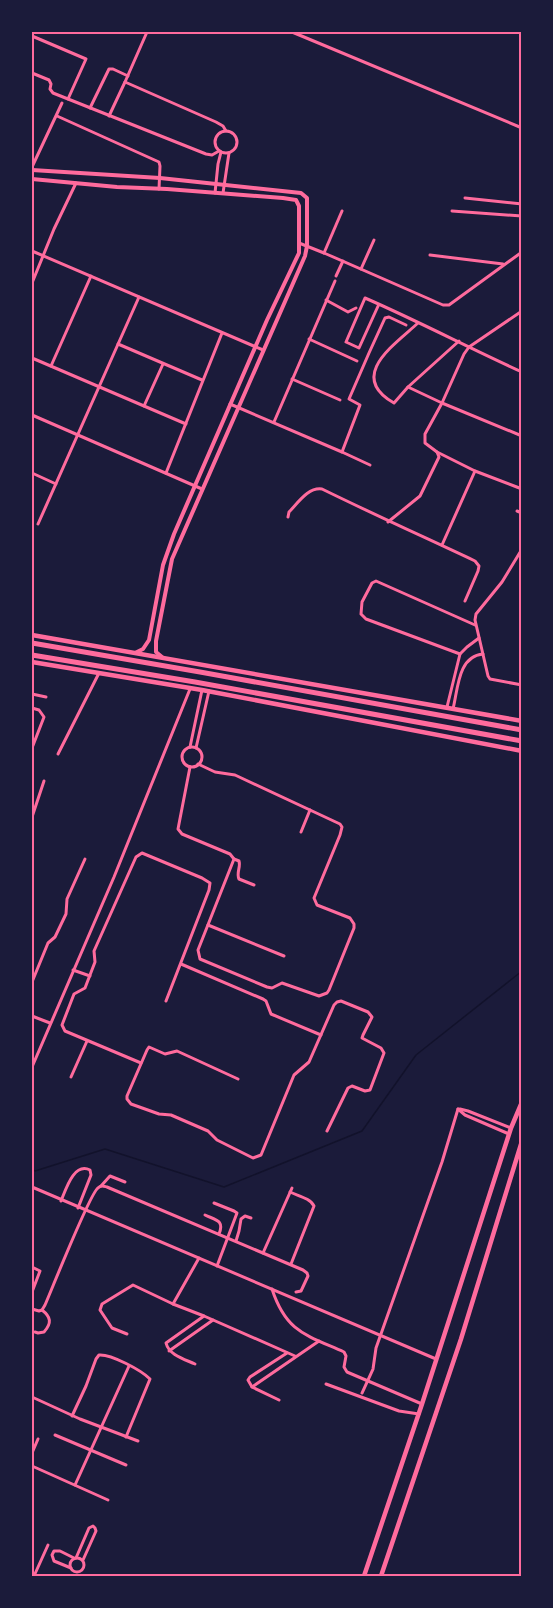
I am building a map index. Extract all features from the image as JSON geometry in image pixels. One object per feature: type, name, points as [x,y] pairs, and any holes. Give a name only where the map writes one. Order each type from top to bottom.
[{"type":"highway","points":[[32,643],[522,730]]},
{"type":"highway","points":[[32,655],[522,741]]},
{"type":"main road","points":[[32,635],[522,721]]},
{"type":"main road","points":[[32,662],[209,691],[522,751]]},
{"type":"main road","points":[[363,1576],[422,1404],[511,1128],[522,1102]]},
{"type":"main road","points":[[381,1576],[461,1339],[522,1141]]},
{"type":"street","points":[[109,116],[147,32]]},
{"type":"street","points":[[292,32],[305,34],[522,128]]},
{"type":"street","points":[[32,36],[86,58],[68,99]]},
{"type":"street","points":[[90,108],[109,69],[128,76]]},
{"type":"street","points":[[32,73],[49,80],[51,92],[206,154],[229,153],[236,148],[238,141],[234,134],[226,131],[223,126],[125,82]]},
{"type":"street","points":[[62,103],[32,168],[225,184],[301,193],[307,198]]},
{"type":"street","points":[[57,116],[159,162],[159,189]]},
{"type":"street","points":[[214,193],[220,152],[216,146],[216,139],[220,133],[226,131]]},
{"type":"street","points":[[223,193],[229,153]]},
{"type":"street","points":[[32,179],[291,198],[299,206],[299,253],[255,346],[174,534],[163,565],[149,640],[143,649],[134,653]]},
{"type":"street","points":[[32,283],[76,183]]},
{"type":"street","points":[[296,201],[307,198]]},
{"type":"street","points":[[162,658],[156,652],[156,641],[172,559],[305,256],[307,198]]},
{"type":"street","points":[[465,198],[522,204]]},
{"type":"street","points":[[324,253],[342,211]]},
{"type":"street","points":[[452,211],[522,216]]},
{"type":"street","points":[[361,269],[374,240]]},
{"type":"street","points":[[299,243],[436,303],[449,305],[522,252]]},
{"type":"street","points":[[32,251],[263,350]]},
{"type":"street","points":[[430,255],[505,264]]},
{"type":"street","points":[[274,422],[343,261]]},
{"type":"street","points":[[51,366],[91,276]]},
{"type":"street","points":[[38,524],[139,297]]},
{"type":"street","points":[[379,304],[359,348],[346,342],[365,298],[379,304],[459,341],[522,372]]},
{"type":"street","points":[[326,300],[348,312],[356,308]]},
{"type":"street","points":[[520,311],[469,347],[424,434],[425,443],[437,452],[475,471],[522,489]]},
{"type":"street","points":[[342,452],[360,405],[350,399],[384,320],[389,317],[406,325]]},
{"type":"street","points":[[418,322],[375,367],[373,374],[375,386],[394,402],[459,341]]},
{"type":"street","points":[[166,473],[222,332]]},
{"type":"street","points":[[309,339],[357,361]]},
{"type":"street","points":[[118,344],[203,380]]},
{"type":"street","points":[[32,358],[186,424]]},
{"type":"street","points":[[144,406],[163,363]]},
{"type":"street","points":[[292,379],[340,400]]},
{"type":"street","points":[[408,387],[522,436]]},
{"type":"street","points":[[230,404],[370,465]]},
{"type":"street","points":[[32,415],[202,489]]},
{"type":"street","points":[[388,522],[420,496],[439,457],[437,452]]},
{"type":"street","points":[[442,545],[475,471]]},
{"type":"street","points":[[32,472],[56,484]]},
{"type":"street","points":[[288,517],[289,512],[310,490],[322,489],[388,522],[442,545],[475,561],[479,566],[465,601]]},
{"type":"street","points":[[522,549],[502,582],[476,614],[475,625],[490,679],[521,684],[522,680]]},
{"type":"street","points":[[460,654],[366,619],[360,614],[362,602],[372,583],[376,581],[475,625]]},
{"type":"street","points":[[157,599],[164,600]]},
{"type":"street","points":[[450,708],[460,654],[479,638]]},
{"type":"street","points":[[450,708],[464,666],[470,658],[483,654]]},
{"type":"street","points":[[58,754],[99,673]]},
{"type":"street","points":[[32,1067],[114,877],[190,689]]},
{"type":"street","points":[[190,747],[202,690]]},
{"type":"street","points":[[198,764],[201,756],[196,748],[209,691]]},
{"type":"street","points":[[32,694],[46,697]]},
{"type":"street","points":[[32,708],[39,710],[44,717],[32,748]]},
{"type":"street","points":[[190,767],[185,764],[182,755],[190,747],[196,748]]},
{"type":"street","points":[[190,767],[198,764],[214,772],[235,775],[340,824],[342,827],[315,894],[315,902],[317,905],[350,918],[354,928],[327,993],[319,996],[282,983],[272,988],[267,987],[200,959],[198,950],[234,859]]},
{"type":"street","points":[[190,767],[178,829],[182,834],[230,854],[239,861],[239,879],[254,885]]},
{"type":"street","points":[[32,817],[44,781]]},
{"type":"street","points":[[301,832],[310,810]]},
{"type":"street","points":[[141,1063],[65,1031],[62,1025],[74,994],[84,990],[95,962],[94,951],[136,857],[142,853],[210,883],[166,1001]]},
{"type":"street","points":[[32,982],[48,944],[66,915],[67,899],[85,859]]},
{"type":"street","points":[[208,925],[284,956]]},
{"type":"street","points":[[181,964],[263,999],[271,1014],[321,1035]]},
{"type":"street","points":[[73,970],[90,976]]},
{"type":"street","points":[[238,1079],[177,1052],[165,1054],[149,1047],[128,1096],[129,1102],[159,1114],[171,1115],[208,1131],[218,1141],[256,1158],[261,1155],[294,1075],[309,1062],[334,1005],[341,1001],[370,1014],[372,1017],[362,1038],[381,1048],[384,1053],[369,1090],[365,1091],[352,1086],[348,1088],[327,1131]]},
{"type":"street","points":[[32,1016],[50,1023]]},
{"type":"street","points":[[71,1077],[87,1041]]},
{"type":"street","points":[[458,1109],[511,1128]]},
{"type":"street","points":[[458,1109],[465,1115],[509,1134]]},
{"type":"street","points":[[362,1393],[375,1362],[375,1352],[380,1336],[442,1162],[458,1109]]},
{"type":"street","points":[[61,1201],[72,1176],[82,1168],[87,1168],[91,1175],[78,1208]]},
{"type":"street","points":[[42,1310],[96,1189],[110,1176],[126,1182]]},
{"type":"street","points":[[101,1186],[303,1270],[308,1274],[302,1290],[296,1293]]},
{"type":"street","points":[[32,1187],[436,1359]]},
{"type":"street","points":[[263,1253],[291,1190],[314,1206],[291,1264]]},
{"type":"street","points":[[214,1203],[237,1213],[217,1266]]},
{"type":"street","points":[[205,1215],[218,1221],[221,1229],[219,1234]]},
{"type":"street","points":[[236,1241],[241,1219],[245,1216],[251,1218]]},
{"type":"street","points":[[173,1304],[199,1258]]},
{"type":"street","points":[[32,1267],[40,1271],[32,1292]]},
{"type":"street","points":[[127,1334],[112,1328],[100,1310],[102,1305],[133,1285],[295,1356]]},
{"type":"street","points":[[272,1290],[279,1309],[286,1319],[303,1334],[344,1352],[345,1370],[422,1404]]},
{"type":"street","points":[[32,1309],[42,1310],[49,1316],[50,1322],[44,1332],[35,1332]]},
{"type":"street","points":[[195,1364],[169,1351],[166,1343],[204,1316]]},
{"type":"street","points":[[169,1351],[213,1320]]},
{"type":"street","points":[[197,1321],[202,1328]]},
{"type":"street","points":[[175,1336],[180,1343]]},
{"type":"street","points":[[252,1387],[319,1341]]},
{"type":"street","points":[[279,1400],[248,1383],[250,1377],[287,1353]]},
{"type":"street","points":[[72,1416],[99,1355],[107,1356],[150,1379],[126,1437]]},
{"type":"street","points":[[75,1485],[129,1366]]},
{"type":"street","points":[[326,1384],[399,1411],[418,1414]]},
{"type":"street","points":[[32,1397],[72,1416],[138,1441]]},
{"type":"street","points":[[55,1435],[126,1465]]},
{"type":"street","points":[[32,1453],[38,1439]]},
{"type":"street","points":[[32,1466],[108,1500]]},
{"type":"street","points":[[73,1572],[70,1563],[75,1558],[90,1528],[94,1527],[96,1531],[82,1560],[84,1567],[81,1571],[73,1572],[54,1561],[52,1555],[54,1551],[58,1551],[75,1558],[82,1560]]},
{"type":"street","points":[[34,1576],[48,1545]]},
{"type":"street","points":[[69,1576],[73,1572]]},
{"type":"waterway","points":[[32,1169],[35,1171],[105,1149],[224,1187],[362,1131],[416,1055],[522,971]]}]
